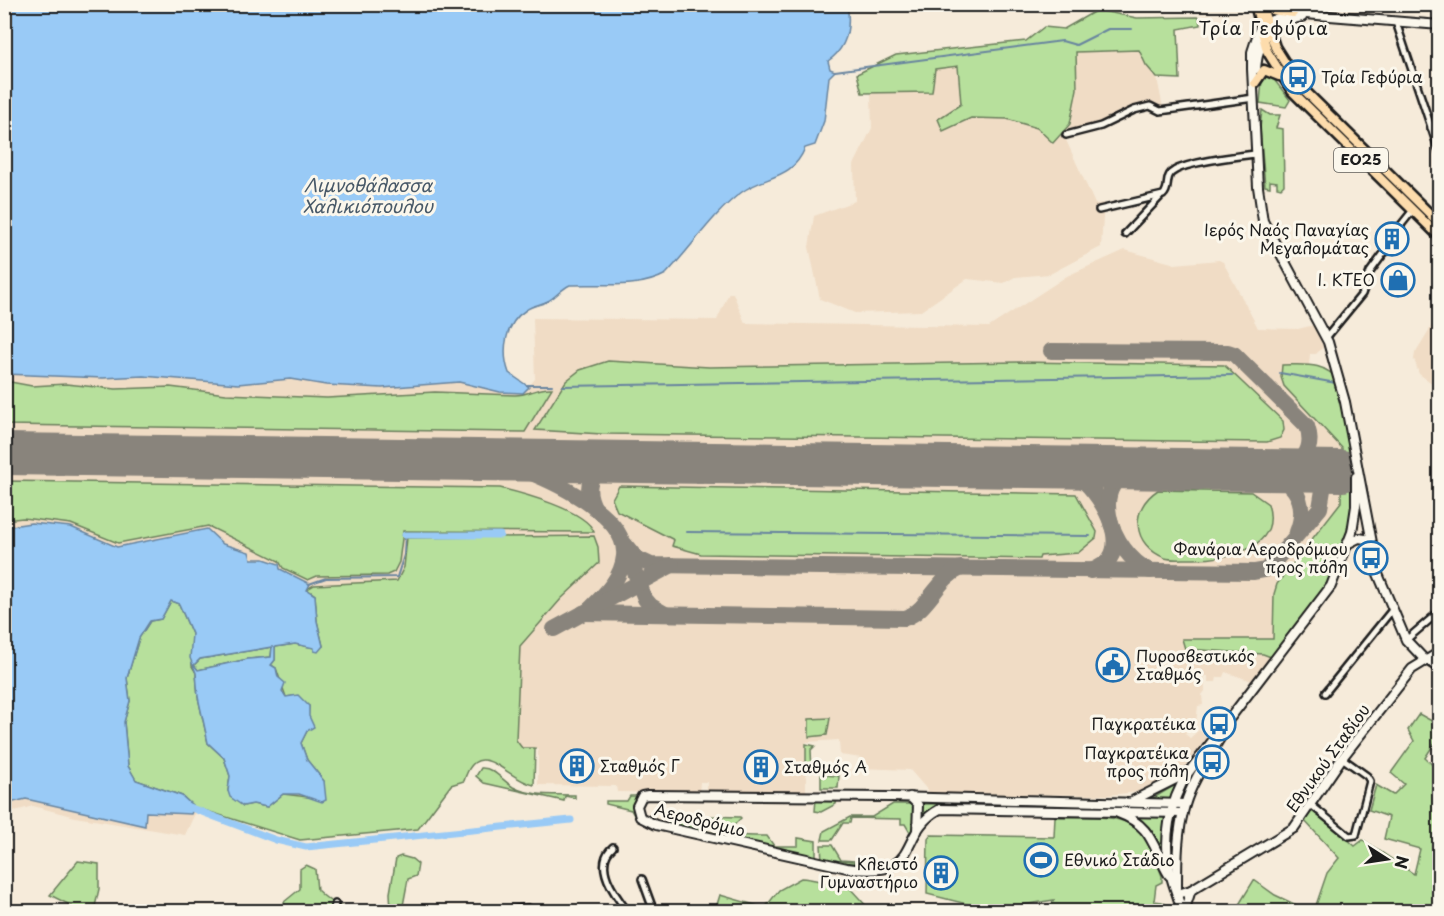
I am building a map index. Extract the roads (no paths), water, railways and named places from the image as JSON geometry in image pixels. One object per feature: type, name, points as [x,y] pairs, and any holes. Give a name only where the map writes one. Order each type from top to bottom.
[{"type":"main road","name":"ΕΟ25","points":[[1255,4],[1287,69],[1304,91],[1440,224]]},
{"type":"main road","name":"ΕΟ25","points":[[1263,4],[1270,58],[1284,81],[1311,111],[1439,235]]},
{"type":"main road","points":[[1263,4],[1272,10],[1306,16],[1440,25]]},
{"type":"main road","points":[[1293,13],[1267,31],[1252,57],[1260,205],[1267,232],[1326,338],[1346,402],[1378,574],[1406,640],[1426,661]]},
{"type":"main road","points":[[1254,95],[1258,52],[1267,31],[1306,16]]},
{"type":"main road","points":[[1255,83],[1261,72],[1266,69],[1284,81]]},
{"type":"main road","points":[[1350,538],[1356,506],[1355,451]]},
{"type":"main road","points":[[1172,879],[1168,848],[1171,812],[1188,773],[1329,590],[1365,508]]},
{"type":"main road","points":[[1350,538],[1370,537]]},
{"type":"main road","name":"Εθνικού Σταδίου","points":[[1177,892],[1191,890],[1290,831],[1342,758],[1412,669],[1440,652]]},
{"type":"main road","points":[[1177,892],[1178,850],[1184,808],[1200,772],[1235,712]]},
{"type":"main road","points":[[1127,802],[1154,792],[1188,773]]},
{"type":"main road","name":"Αεροδρόμιο","points":[[648,795],[1173,803],[1184,808],[1171,812],[940,809],[926,818],[898,862],[882,869],[860,870],[656,825],[643,820],[636,810],[640,798],[648,795]]},
{"type":"main road","points":[[910,798],[918,805],[916,835]]},
{"type":"main road","points":[[1017,809],[1019,800]]},
{"type":"main road","points":[[1111,811],[1132,819],[1146,830],[1172,879],[1183,912]]},
{"type":"main road","points":[[1183,912],[1191,890]]},
{"type":"street","points":[[1396,22],[1440,154]]},
{"type":"street","points":[[1066,135],[1101,126],[1129,112],[1148,106],[1160,111],[1254,95]]},
{"type":"street","points":[[1431,128],[1440,120]]},
{"type":"street","points":[[1125,234],[1167,190],[1169,176],[1173,172],[1209,161],[1256,154]]},
{"type":"street","points":[[1099,210],[1161,196]]},
{"type":"street","points":[[1326,338],[1362,294],[1370,272],[1384,253],[1400,243],[1401,225],[1413,210]]},
{"type":"street","points":[[1325,693],[1392,610]]},
{"type":"street","points":[[1406,640],[1440,610]]},
{"type":"street","points":[[1426,661],[1440,670]]},
{"type":"street","points":[[1310,804],[1350,836],[1356,835],[1369,779],[1342,758]]},
{"type":"street","points":[[613,847],[606,855],[604,867],[614,893],[628,912]]},
{"type":"street","points":[[642,879],[654,912]]},
{"type":"street","points":[[333,912],[335,904]]},
{"type":"street","points":[[490,912],[528,909],[537,912]]},
{"type":"water","name":"Λιμνοθάλασσα Χαλικιόπουλου","points":[[5,4],[847,4],[848,29],[840,50],[828,61],[830,69],[835,71],[829,77],[824,121],[815,145],[805,148],[793,166],[786,172],[742,192],[732,200],[666,274],[631,284],[570,285],[551,299],[529,308],[513,322],[507,338],[505,356],[509,373],[529,387],[523,393],[500,392],[459,382],[382,388],[326,385],[290,379],[238,384],[143,376],[103,378],[5,374]]},
{"type":"water","points":[[31,523],[71,527],[117,547],[207,529],[223,544],[249,552],[251,559],[264,559],[279,564],[280,569],[310,584],[307,590],[315,595],[317,621],[323,646],[318,652],[314,651],[314,648],[295,644],[275,647],[275,660],[271,665],[276,668],[278,677],[285,683],[282,691],[286,697],[298,695],[309,706],[309,716],[314,727],[307,731],[301,743],[307,760],[324,781],[326,800],[322,802],[299,794],[283,794],[267,807],[253,804],[243,806],[230,797],[228,791],[230,776],[224,758],[208,743],[198,697],[196,673],[190,658],[192,634],[179,604],[171,601],[161,619],[150,621],[139,638],[127,678],[130,701],[124,722],[128,766],[136,780],[182,796],[194,807],[191,814],[146,812],[145,826],[26,799],[5,804],[5,527]],"holes":[[[272,647],[271,657],[248,659],[198,670],[194,665],[200,659]]]},
{"type":"waterway","points":[[835,71],[1062,41],[1076,45],[1108,29],[1132,29]]},
{"type":"waterway","points":[[1280,373],[1336,383]]},
{"type":"waterway","points":[[563,386],[1232,375]]},
{"type":"waterway","points":[[526,385],[552,385]]},
{"type":"waterway","points":[[687,532],[1090,536]]},
{"type":"waterway","points":[[309,584],[326,578],[397,577],[404,555],[405,535]]},
{"type":"waterway","points":[[405,535],[500,535]]},
{"type":"waterway","points":[[186,806],[276,840],[306,847],[571,820]]},
{"type":"place","name":"Τρία Γεφύρια","points":[[1298,77]]},
{"type":"place","name":"Ιερός Ναός Παναγίας Μεγαλομάτας","points":[[1392,239]]},
{"type":"place","name":"Ι. ΚΤΕΟ","points":[[1398,280]]},
{"type":"place","name":"Φανάρια Αεροδρόμιου προς πόλη","points":[[1371,558]]},
{"type":"place","name":"Πυροσβεστικός Σταθμός","points":[[1113,665]]},
{"type":"place","name":"Παγκρατέικα","points":[[1219,724]]},
{"type":"place","name":"Παγκρατέικα προς πόλη","points":[[1212,762]]},
{"type":"place","name":"Σταθμός Γ","points":[[577,766]]},
{"type":"place","name":"Σταθμός Α","points":[[761,767]]},
{"type":"place","name":"Εθνικό Στάδιο","points":[[1041,860]]},
{"type":"place","name":"Κλειστό Γυμναστήριο","points":[[941,873]]},
{"type":"district","name":"Τρία Γεφύρια","points":[[1264,29]]}]
